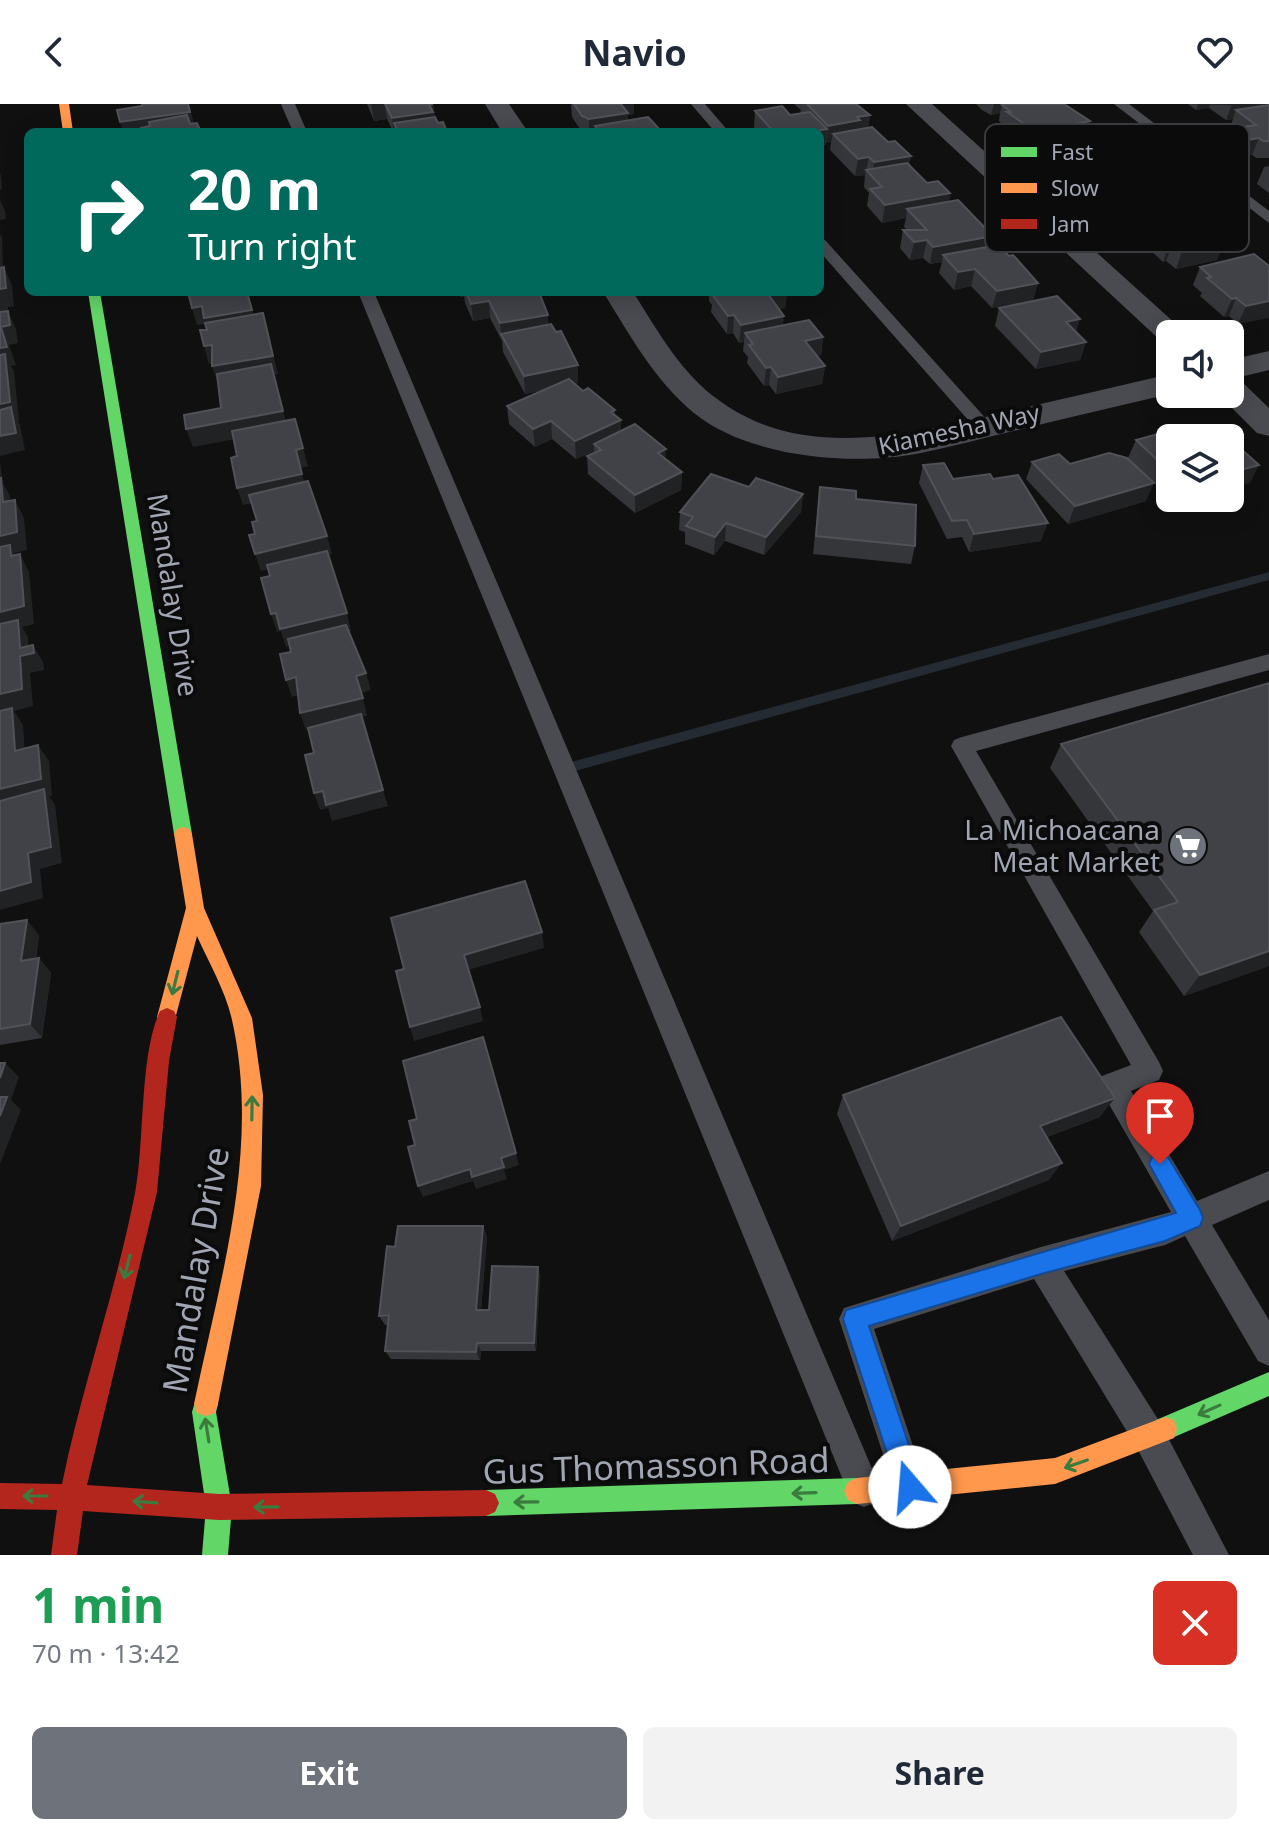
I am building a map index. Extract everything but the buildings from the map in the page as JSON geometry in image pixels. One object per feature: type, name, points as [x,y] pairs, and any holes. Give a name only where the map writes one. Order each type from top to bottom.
[{"type":"street","points":[[64,104],[67,128]]},
{"type":"street","points":[[497,104],[512,128]]},
{"type":"street","points":[[918,104],[985,165]]},
{"type":"street","points":[[1081,252],[1157,320]]},
{"type":"street","name":"Mandalay Drive","points":[[95,296],[195,908],[242,1018],[253,1095],[250,1186],[204,1412],[219,1507]]},
{"type":"street","name":"Kiamesha Way","points":[[621,296],[665,364],[686,389],[713,413],[742,429],[785,441],[830,448],[875,449],[914,444],[1156,387]]},
{"type":"street","points":[[1244,366],[1269,360]]},
{"type":"street","points":[[1244,402],[1269,426]]},
{"type":"street","name":"Mandalay Drive","points":[[70,1497],[146,1191],[159,1050],[195,908]]},
{"type":"street","name":"Gus Thomasson Road","points":[[0,1496],[70,1497],[219,1507],[589,1501],[865,1491],[1055,1471],[1149,1436],[1269,1384]]},
{"type":"street","points":[[64,1555],[70,1497]]},
{"type":"street","points":[[215,1555],[219,1507]]},
{"type":"lane","points":[[288,104],[298,128]]},
{"type":"lane","points":[[698,104],[719,128]]},
{"type":"lane","points":[[1121,104],[1147,124]]},
{"type":"lane","points":[[1249,203],[1269,218]]},
{"type":"lane","points":[[824,247],[983,426]]},
{"type":"lane","points":[[368,296],[865,1491]]},
{"type":"lane","points":[[1269,662],[962,746],[1149,1071],[1112,1085],[1269,1350]]},
{"type":"lane","points":[[910,1487],[855,1319],[1041,1262],[1165,1230],[1269,1185]]},
{"type":"lane","points":[[1041,1262],[1149,1436],[1212,1555]]},
{"type":"waterway","points":[[564,769],[1269,576]]},
{"type":"traffic: fast","points":[[95,296],[183,834]]},
{"type":"traffic: fast","points":[[1165,1429],[1269,1384]]},
{"type":"traffic: fast","points":[[206,1404],[204,1412],[219,1507],[215,1555]]},
{"type":"traffic: fast","points":[[486,1503],[857,1491]]},
{"type":"traffic: slow","points":[[64,104],[67,128]]},
{"type":"traffic: slow","points":[[183,834],[195,908],[242,1018],[253,1095],[250,1186],[206,1404]]},
{"type":"traffic: slow","points":[[167,1017],[195,908]]},
{"type":"traffic: slow","points":[[857,1491],[1055,1471],[1165,1429]]},
{"type":"traffic: jam","points":[[64,1555],[79,1463],[146,1192],[159,1061],[167,1017]]},
{"type":"traffic: jam","points":[[0,1496],[70,1497],[219,1507],[486,1503]]},
{"type":"place","name":"La Michoacana Meat Market","points":[[1188,846]]},
{"type":"route","points":[[910,1487],[855,1319],[1041,1262],[1165,1230],[1192,1218],[1160,1164]]}]
